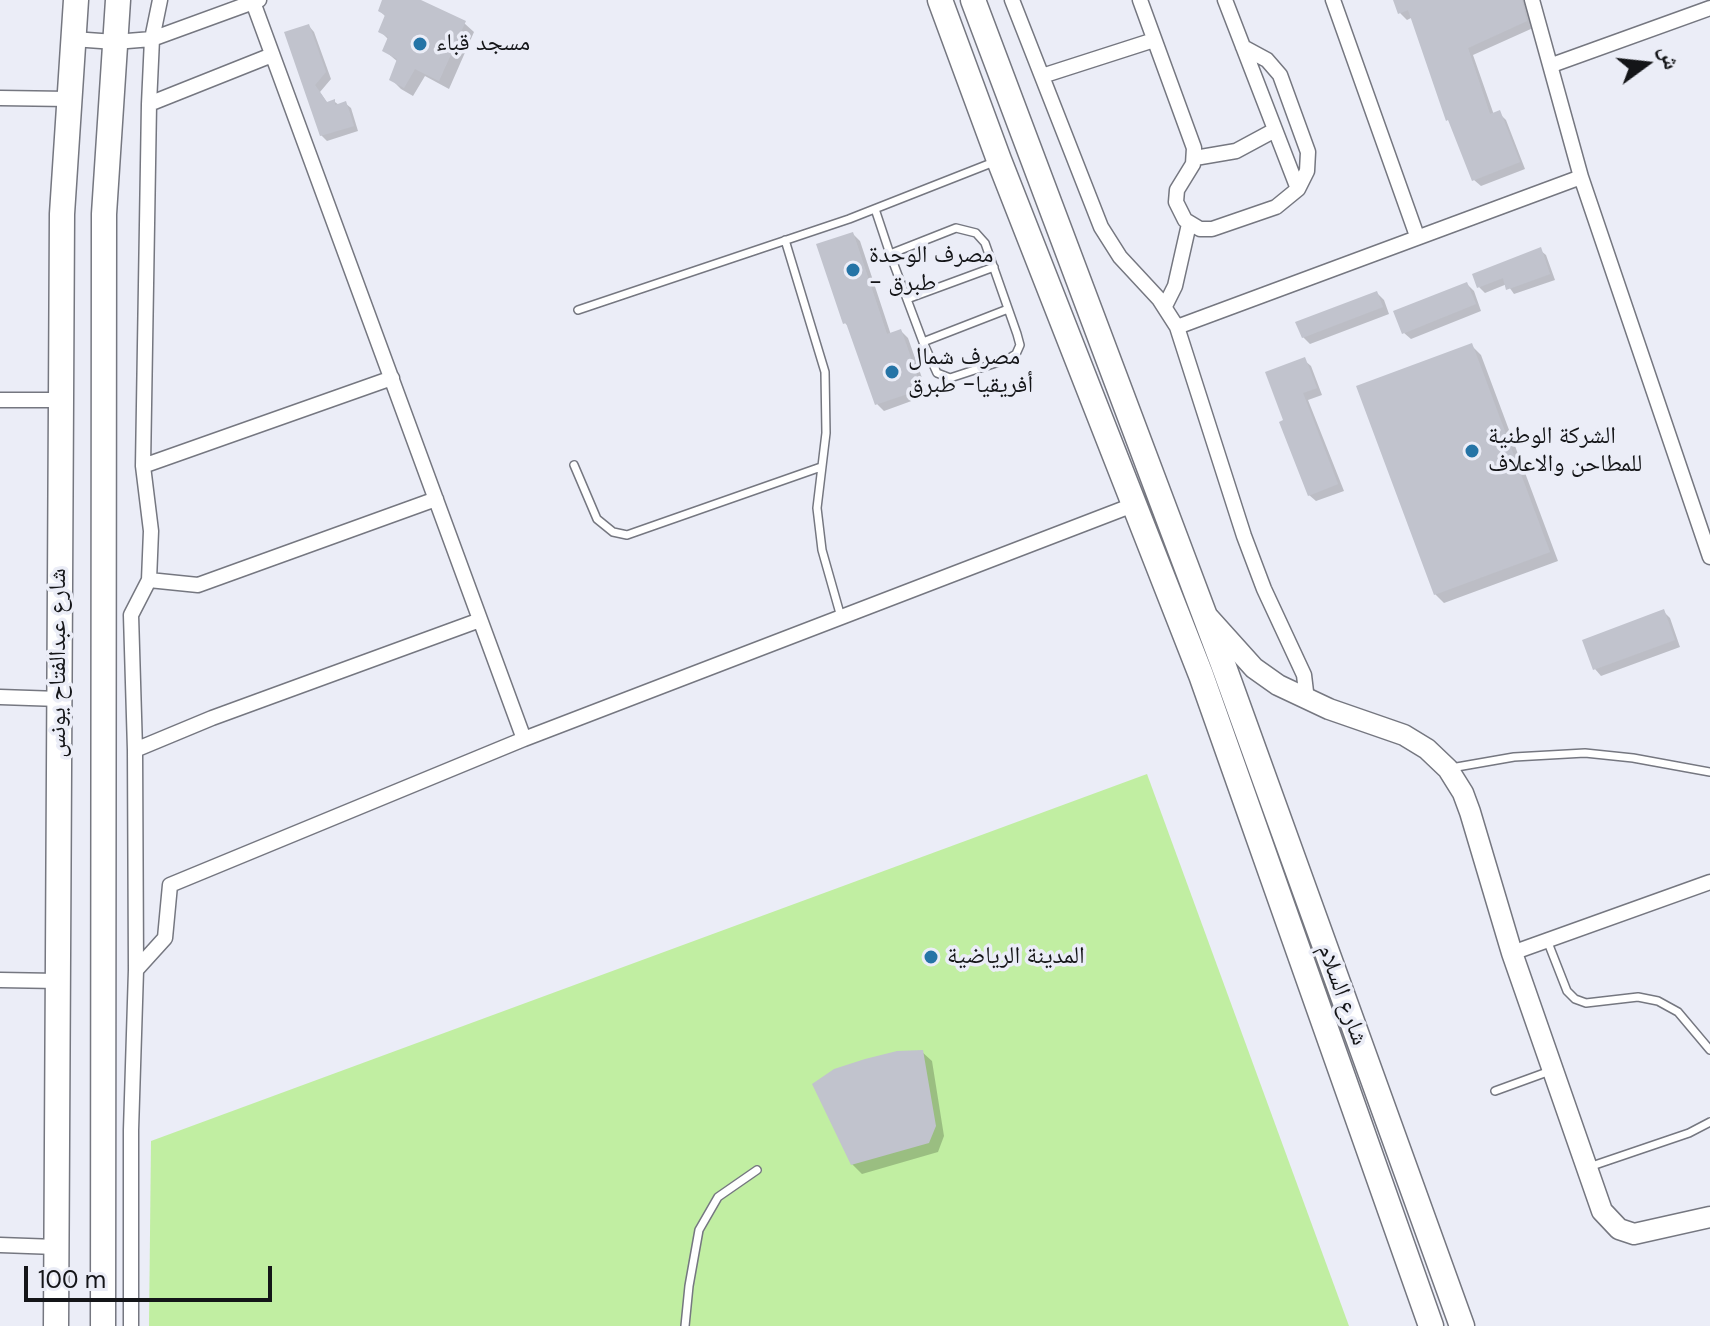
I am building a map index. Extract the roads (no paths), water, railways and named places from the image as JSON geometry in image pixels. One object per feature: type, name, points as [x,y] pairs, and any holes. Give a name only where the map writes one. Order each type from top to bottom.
[{"type":"highway","name":"شارع عبدالفتاح يونس","points":[[56,1326],[62,214],[76,0]]},
{"type":"highway","name":"شارع عبدالفتاح يونس","points":[[103,1326],[104,214],[118,0]]},
{"type":"highway","points":[[940,0],[1133,505],[1212,669]]},
{"type":"highway","points":[[973,0],[1203,612],[1212,669]]},
{"type":"highway","name":"شارع السلام","points":[[1212,669],[1431,1326]]},
{"type":"highway","name":"شارع السلام","points":[[1212,669],[1462,1326]]},
{"type":"main road","points":[[1203,612],[1254,668],[1278,685],[1307,700],[1404,735],[1427,749],[1448,769],[1463,793],[1470,812],[1512,953],[1602,1211],[1612,1224],[1626,1232],[1642,1234],[1710,1217]]},
{"type":"street","points":[[131,1326],[131,1130],[136,970],[131,615],[149,580],[151,531],[143,466],[149,104],[152,39],[160,0]]},
{"type":"street","points":[[1012,0],[1101,227],[1120,257],[1165,306],[1177,327],[1244,536],[1264,589],[1304,675],[1307,700]]},
{"type":"street","points":[[1140,0],[1192,142],[1195,158],[1176,196],[1179,208],[1189,224],[1200,229],[1212,229],[1276,207],[1298,189],[1307,171],[1308,152],[1284,84],[1267,60],[1243,47]]},
{"type":"street","points":[[1333,0],[1417,236]]},
{"type":"street","points":[[1532,0],[1581,177],[1710,557]]},
{"type":"street","points":[[73,39],[115,42],[152,39],[256,1],[272,55],[524,739]]},
{"type":"street","points":[[1230,1],[1243,47],[1298,189]]},
{"type":"street","points":[[1552,65],[1710,8]]},
{"type":"street","points":[[1042,76],[1154,40]]},
{"type":"street","points":[[149,104],[272,55]]},
{"type":"street","points":[[0,98],[69,99]]},
{"type":"street","points":[[1195,158],[1236,151],[1275,130]]},
{"type":"street","points":[[1177,327],[1581,177]]},
{"type":"street","points":[[1165,306],[1175,286],[1189,224]]},
{"type":"street","points":[[143,466],[392,378]]},
{"type":"street","points":[[0,400],[61,400]]},
{"type":"street","points":[[149,580],[198,585],[436,499]]},
{"type":"street","points":[[136,970],[165,938],[170,885],[524,739],[1133,505]]},
{"type":"street","points":[[135,750],[212,718],[480,620]]},
{"type":"street","points":[[0,697],[59,699]]},
{"type":"street","points":[[1512,953],[1710,882]]},
{"type":"street","points":[[0,980],[58,981]]},
{"type":"street","points":[[0,1245],[56,1247]]},
{"type":"lane","points":[[578,310],[875,209],[999,160]]},
{"type":"lane","points":[[875,209],[890,254],[935,371],[946,378],[1016,354],[1020,345],[981,237],[964,228],[949,230],[890,254]]},
{"type":"lane","points":[[785,240],[825,372],[828,412],[817,508],[820,539],[841,617]]},
{"type":"lane","points":[[907,299],[994,267]]},
{"type":"lane","points":[[923,342],[1008,309]]},
{"type":"lane","points":[[574,465],[601,524],[613,532],[627,535],[821,467]]},
{"type":"lane","points":[[1448,769],[1514,757],[1573,753],[1633,758],[1710,772]]},
{"type":"lane","points":[[1547,940],[1567,991],[1575,999],[1586,1003],[1638,997],[1658,1001],[1678,1012],[1710,1050]]},
{"type":"lane","points":[[1495,1091],[1552,1070]]},
{"type":"lane","points":[[1587,1168],[1689,1133],[1710,1122]]},
{"type":"lane","points":[[685,1326],[699,1230],[718,1197],[757,1170]]},
{"type":"place","name":"مسجد قباء","points":[[420,44]]},
{"type":"place","name":"مصرف الوحدة - طبرق","points":[[853,270]]},
{"type":"place","name":"مصرف شمال أفريقيا- طبرق","points":[[892,372]]},
{"type":"place","name":"الشركة الوطنية للمطاحن والاعلاف","points":[[1472,451]]},
{"type":"place","name":"المدينة الرياضية","points":[[931,957]]}]
